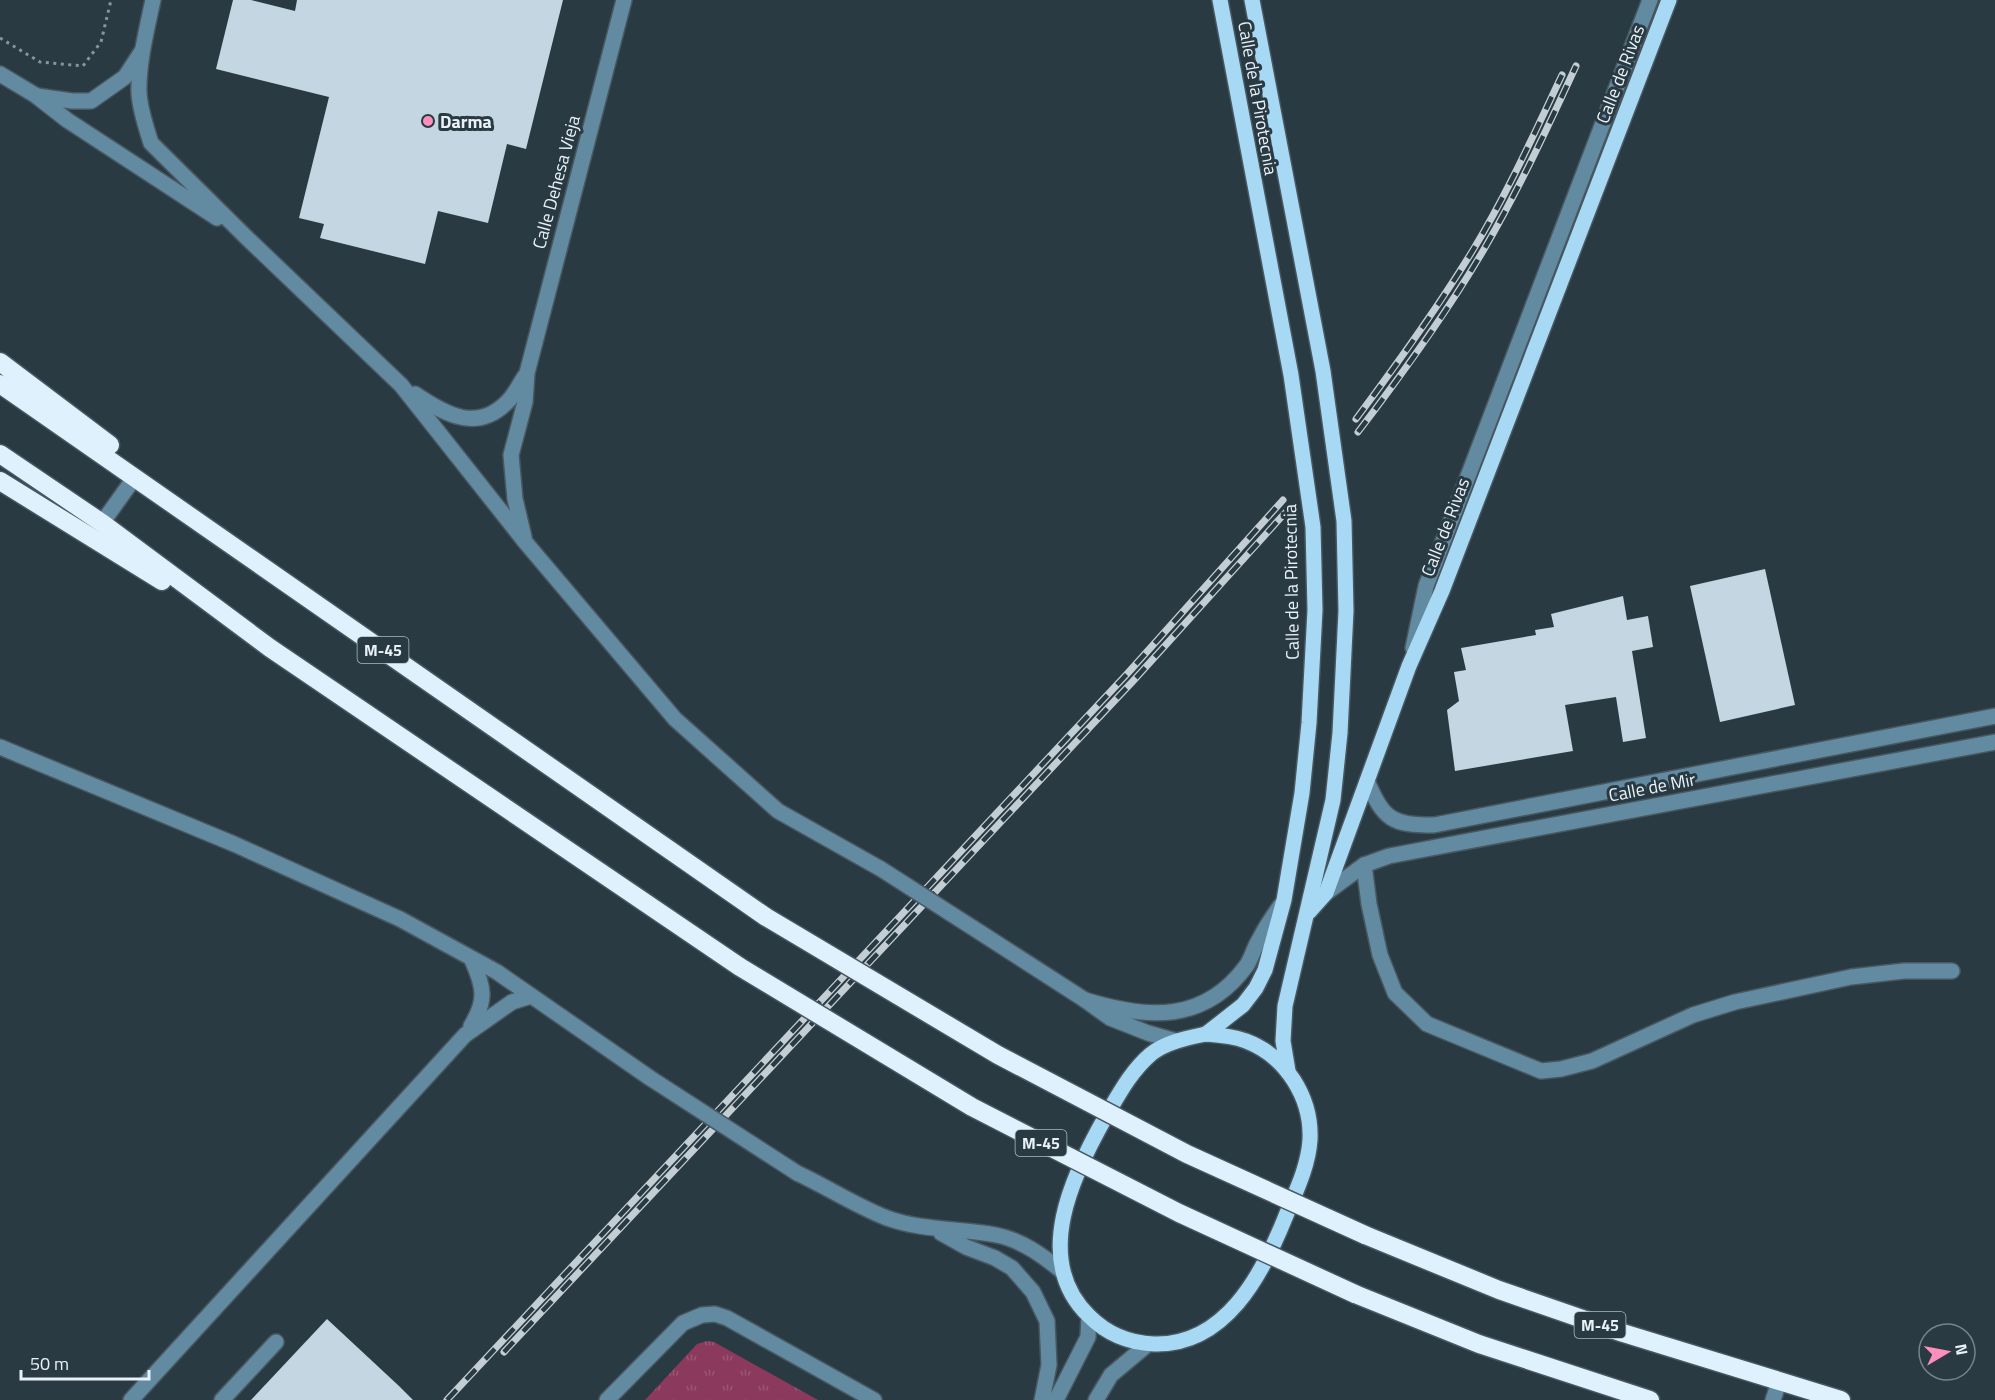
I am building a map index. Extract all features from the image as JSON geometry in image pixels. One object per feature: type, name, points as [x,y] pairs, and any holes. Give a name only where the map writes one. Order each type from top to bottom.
[{"type":"highway","points":[[0,362],[309,598]]},
{"type":"highway","name":"M-45","points":[[0,384],[766,917],[998,1055],[1187,1154],[1365,1235],[1499,1290],[1623,1333],[1841,1400]]},
{"type":"highway","name":"M-45","points":[[0,454],[102,523],[270,648],[740,967],[972,1107],[1179,1213],[1355,1294],[1479,1344],[1650,1400]]},
{"type":"highway","points":[[0,481],[270,648]]},
{"type":"main road","name":"Calle de la Pirotecnia","points":[[1206,1034],[1243,1005],[1256,988],[1265,970],[1284,900],[1302,793],[1310,723],[1315,610],[1313,527],[1291,375],[1220,0]]},
{"type":"main road","name":"Calle de la Pirotecnia","points":[[1252,0],[1323,371],[1344,521],[1346,611],[1340,733],[1333,800],[1307,915]]},
{"type":"main road","name":"Calle de Rivas","points":[[1288,1071],[1283,1041],[1286,1006],[1307,915],[1326,893],[1410,666],[1442,591],[1670,0]]},
{"type":"main road","points":[[1206,1034],[1227,1035],[1247,1041],[1268,1054],[1288,1071],[1304,1097],[1310,1118],[1310,1142],[1305,1168],[1258,1277],[1223,1318],[1202,1334],[1176,1342],[1148,1344],[1127,1341],[1104,1329],[1073,1298],[1064,1272],[1059,1236],[1068,1193],[1093,1139],[1127,1079],[1152,1053],[1176,1041],[1206,1034]]},
{"type":"street","points":[[153,0],[139,93],[151,143],[401,385],[526,543],[675,719],[778,811],[881,869],[1110,1018],[1176,1041]]},
{"type":"street","name":"Calle Dehesa Vieja","points":[[526,543],[515,499],[511,455],[525,402],[527,373],[624,0]]},
{"type":"street","points":[[1410,666],[1426,586],[1650,0]]},
{"type":"street","points":[[35,95],[72,101],[91,101],[124,77],[144,49]]},
{"type":"street","points":[[0,74],[35,95],[67,120],[247,238]]},
{"type":"street","name":"Calle Dehesa Vieja","points":[[401,385],[440,411],[460,418],[477,418],[495,412],[510,399],[527,373]]},
{"type":"street","points":[[102,523],[135,477]]},
{"type":"street","name":"Calle de Mir","points":[[1367,781],[1376,802],[1392,820],[1410,825],[1434,825],[1995,716]]},
{"type":"street","name":"Calle de Mir","points":[[1326,893],[1364,865],[1399,854],[1995,742]]},
{"type":"street","points":[[0,747],[328,886],[400,919],[497,972],[650,1078],[797,1173],[888,1218],[936,1230],[996,1235],[1020,1242],[1064,1272]]},
{"type":"street","points":[[1364,865],[1369,904],[1380,955],[1395,993],[1427,1024],[1541,1071],[1561,1069],[1592,1061],[1693,1015],[1735,1002],[1851,977],[1904,971],[1952,971]]},
{"type":"street","points":[[1085,1000],[1117,1010],[1146,1014],[1173,1013],[1193,1007],[1215,995],[1234,980],[1248,963],[1259,938],[1284,900]]},
{"type":"street","points":[[131,1400],[465,1035],[480,1012],[484,995],[481,979],[472,960]]},
{"type":"street","points":[[465,1035],[512,1002],[531,996]]},
{"type":"street","points":[[936,1230],[1012,1268],[1033,1292],[1047,1321],[1049,1365],[1042,1400]]},
{"type":"street","points":[[607,1400],[683,1323],[702,1315],[715,1314],[727,1318],[874,1400]]},
{"type":"street","points":[[1056,1400],[1088,1337],[1089,1316]]},
{"type":"street","points":[[222,1400],[276,1342]]},
{"type":"street","points":[[1096,1400],[1111,1375],[1148,1344]]},
{"type":"street","points":[[1773,1400],[1779,1382]]},
{"type":"path","points":[[0,38],[40,62],[83,66],[101,42],[111,0]]},
{"type":"green space","points":[[707,1341],[714,1342],[818,1400],[645,1400],[697,1344]]},
{"type":"building","name":"Darma","points":[[233,0],[251,0],[295,11],[297,0],[563,0],[526,149],[507,144],[488,223],[438,211],[425,264],[320,238],[324,224],[299,218],[329,97],[216,69]]},
{"type":"building","points":[[1765,569],[1795,705],[1720,722],[1690,586]]},
{"type":"building","points":[[1623,596],[1627,620],[1648,616],[1653,647],[1632,651],[1646,738],[1623,742],[1616,697],[1565,705],[1573,751],[1455,771],[1447,710],[1459,701],[1454,672],[1466,670],[1461,648],[1536,635],[1535,630],[1554,627],[1551,614]]},
{"type":"building","points":[[327,1319],[399,1386],[413,1400],[251,1400]]},
{"type":"railway","points":[[1358,432],[1424,343],[1483,251],[1520,183],[1576,66]]},
{"type":"railway","points":[[1356,419],[1416,336],[1473,250],[1509,186],[1562,75]]},
{"type":"railway","points":[[447,1400],[1127,674],[1283,500]]},
{"type":"railway","points":[[504,1352],[1134,680],[1285,513]]},
{"type":"place","name":"Darma","points":[[428,121]]}]
